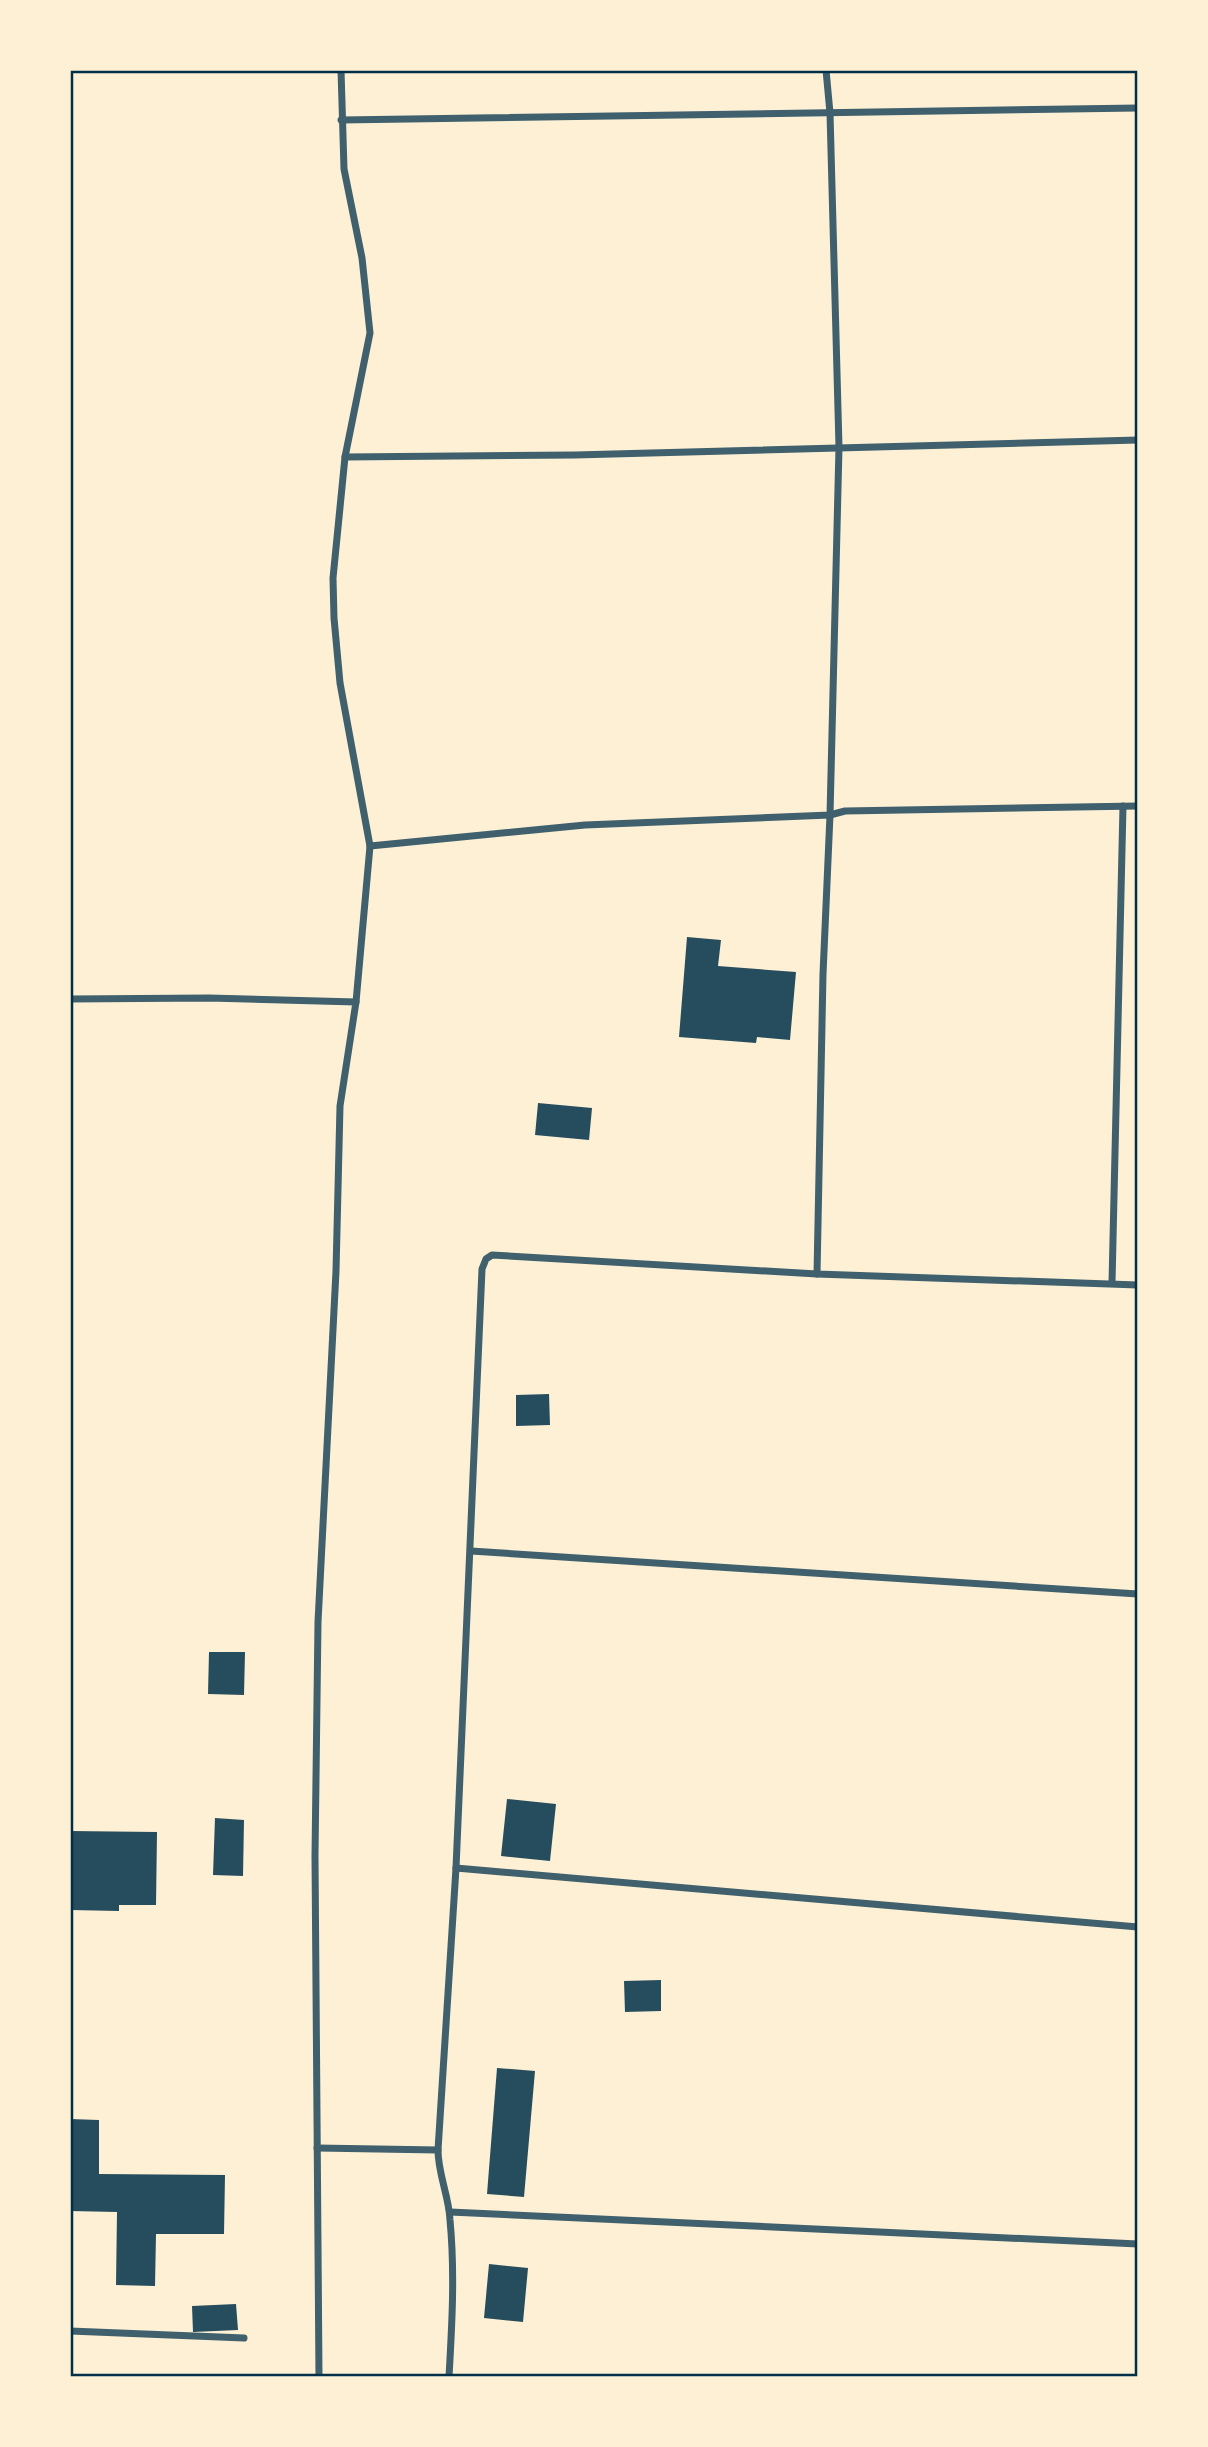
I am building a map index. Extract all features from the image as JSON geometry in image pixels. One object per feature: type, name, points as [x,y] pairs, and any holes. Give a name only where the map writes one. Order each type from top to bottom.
[{"type":"street","points":[[319,2377],[315,1856],[319,1609],[336,1271],[340,1106],[356,1002],[369,846],[340,683],[334,618],[333,578],[345,457],[370,334],[362,258],[344,169],[341,70]]},
{"type":"street","points":[[817,1274],[839,447],[830,113],[826,70]]},
{"type":"street","points":[[341,120],[1138,108]]},
{"type":"street","points":[[345,457],[575,455],[1138,440]]},
{"type":"street","points":[[1112,1283],[1123,806]]},
{"type":"street","points":[[369,846],[585,825],[830,815],[876,809],[1138,806]]},
{"type":"street","points":[[70,999],[209,998],[356,1002]]},
{"type":"street","points":[[449,2377],[454,2284],[450,2212],[438,2162],[456,1868],[482,1269],[486,1259],[492,1255],[817,1274],[1138,1284]]},
{"type":"street","points":[[471,1551],[1138,1594]]},
{"type":"street","points":[[456,1868],[1138,1927]]},
{"type":"street","points":[[317,2148],[439,2150]]},
{"type":"street","points":[[450,2212],[1138,2244]]},
{"type":"street","points":[[70,2331],[244,2338]]},
{"type":"building","points":[[687,937],[721,940],[718,966],[796,972],[790,1040],[757,1037],[756,1043],[679,1037]]},
{"type":"building","points":[[538,1103],[592,1108],[589,1140],[535,1135]]},
{"type":"building","points":[[549,1394],[550,1425],[516,1426],[516,1395]]},
{"type":"building","points":[[209,1652],[245,1652],[244,1695],[208,1694]]},
{"type":"building","points":[[507,1799],[556,1804],[550,1861],[501,1856]]},
{"type":"building","points":[[215,1818],[244,1820],[243,1876],[213,1875]]},
{"type":"building","points":[[70,1831],[157,1832],[156,1905],[119,1905],[119,1911],[70,1910]]},
{"type":"building","points":[[661,1980],[661,2011],[625,2012],[624,1981]]},
{"type":"building","points":[[497,2068],[535,2071],[524,2197],[487,2194]]},
{"type":"building","points":[[70,2119],[99,2120],[99,2174],[225,2175],[224,2234],[156,2234],[155,2286],[116,2285],[117,2212],[70,2211]]},
{"type":"building","points":[[489,2264],[528,2268],[523,2322],[484,2318]]},
{"type":"building","points":[[236,2304],[238,2330],[193,2332],[192,2306]]}]
